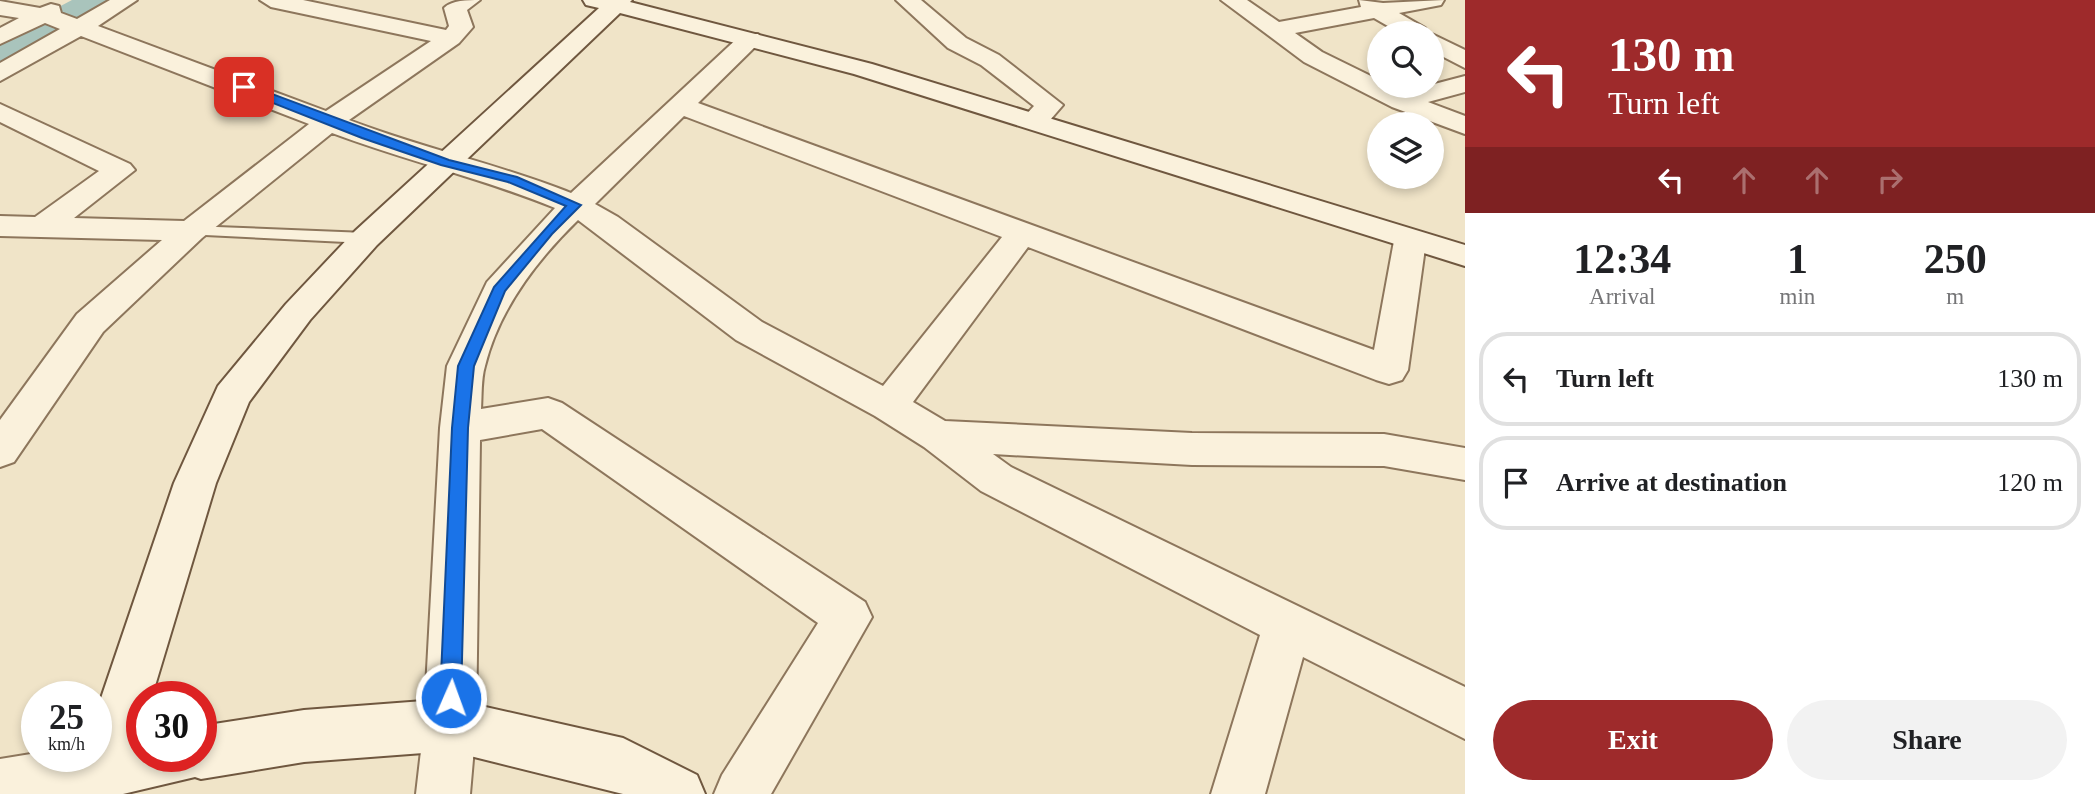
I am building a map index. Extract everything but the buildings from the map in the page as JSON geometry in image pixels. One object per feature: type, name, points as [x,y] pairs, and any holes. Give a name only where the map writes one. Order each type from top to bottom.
[{"type":"street","points":[[0,37],[71,0]]},
{"type":"street","points":[[0,73],[125,0]]},
{"type":"street","points":[[271,0],[451,37]]},
{"type":"street","points":[[0,451],[90,323],[191,232],[330,121],[451,37],[461,27],[454,8],[468,0]]},
{"type":"street","points":[[907,0],[957,43],[990,60],[1050,105],[1034,121]]},
{"type":"street","points":[[1233,0],[1313,57],[1401,101],[1465,125]]},
{"type":"street","points":[[1274,30],[1372,5],[1433,0]]},
{"type":"street","points":[[100,781],[195,483],[232,396],[298,312],[366,238],[609,2],[863,69],[1465,256]]},
{"type":"street","points":[[1372,5],[1398,21]]},
{"type":"street","points":[[0,8],[43,15],[445,163],[512,180],[575,205],[607,224],[749,331],[889,405],[938,436],[996,480],[1465,714]]},
{"type":"street","points":[[443,794],[450,726],[460,428],[466,366],[499,290],[547,232],[750,39]]},
{"type":"street","points":[[1444,48],[1465,61]]},
{"type":"street","points":[[1401,101],[1465,83]]},
{"type":"street","points":[[682,106],[1389,370],[1410,241]]},
{"type":"street","points":[[0,112],[120,170],[43,226]]},
{"type":"street","points":[[0,226],[191,232]]},
{"type":"street","points":[[889,405],[1021,233]]},
{"type":"street","points":[[460,428],[548,413],[848,617],[741,794]]},
{"type":"street","points":[[938,436],[1192,449],[1384,450],[1465,464]]},
{"type":"street","points":[[1238,794],[1287,627]]},
{"type":"street","points":[[217,750],[304,736],[450,726],[623,765],[678,794]]},
{"type":"street","points":[[0,786],[100,781],[129,772]]},
{"type":"lane","points":[[191,232],[366,238]]},
{"type":"waterway","points":[[0,54],[100,0]]},
{"type":"route","points":[[244,87],[366,136],[445,163],[512,180],[575,205],[547,232],[499,290],[466,366],[460,428],[451,698]]}]
